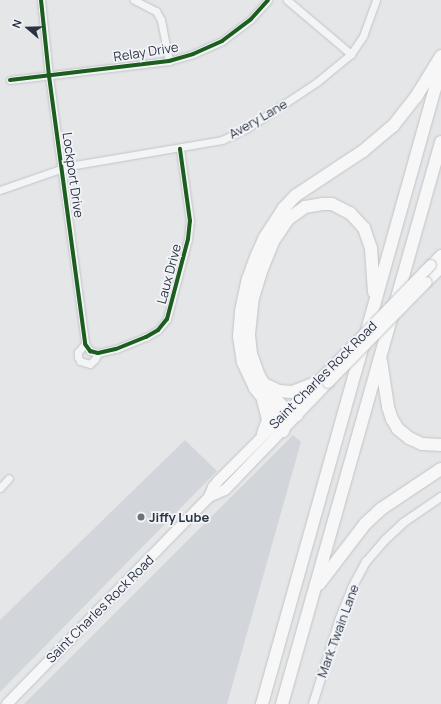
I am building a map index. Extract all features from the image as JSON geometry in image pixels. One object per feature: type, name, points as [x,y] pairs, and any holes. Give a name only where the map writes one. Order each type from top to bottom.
[{"type":"highway","points":[[289,415],[263,398],[255,388],[243,362],[240,348],[239,331],[241,311],[248,279],[265,238],[281,212],[295,196],[363,151],[393,126],[412,102],[441,56]]},
{"type":"highway","points":[[262,704],[441,67]]},
{"type":"highway","points":[[282,704],[441,142]]},
{"type":"highway","points":[[289,415],[264,384],[255,365],[250,344],[251,312],[256,285],[267,255],[282,228],[296,212],[312,205],[332,204],[346,210],[358,220],[364,228],[371,248],[374,304]]},
{"type":"highway","points":[[380,357],[388,407],[392,419],[398,429],[409,438],[422,444],[441,445]]},
{"type":"highway","points":[[264,384],[273,390],[285,392],[299,390],[316,383]]},
{"type":"highway","points":[[263,398],[268,415],[267,425],[263,434]]},
{"type":"highway","points":[[283,431],[289,415]]},
{"type":"highway","points":[[315,590],[365,524],[402,494],[441,469]]},
{"type":"main road","name":"Saint Charles Rock Road","points":[[7,704],[209,497],[218,481],[263,434],[328,383],[426,282],[438,267],[441,255]]},
{"type":"main road","name":"Saint Charles Rock Road","points":[[289,415],[316,383],[332,367],[438,267]]},
{"type":"main road","name":"Saint Charles Rock Road","points":[[209,497],[225,490],[283,431]]},
{"type":"street","name":"Lockport Drive","points":[[41,0],[49,76],[85,344],[90,351]]},
{"type":"street","points":[[134,0],[156,11],[162,20],[169,61]]},
{"type":"street","name":"Relay Drive","points":[[10,80],[169,61],[193,54],[222,41],[251,19],[268,0]]},
{"type":"street","points":[[287,0],[351,54]]},
{"type":"street","name":"Avery Lane","points":[[0,190],[62,169],[102,160],[180,149],[222,140],[246,129],[317,82],[351,54],[363,36],[376,0]]},
{"type":"street","name":"Laux Drive","points":[[90,351],[98,353],[116,349],[146,338],[158,330],[167,319],[188,238],[190,220],[180,149]]},
{"type":"street","name":"Lockport Drive","points":[[85,344],[78,352],[80,361],[90,364],[98,353]]},
{"type":"street","points":[[0,488],[9,478]]},
{"type":"street","name":"Mark Twain Lane","points":[[313,704],[344,606],[366,562],[385,540],[403,523],[441,497]]},
{"type":"shaded area","points":[[293,435],[301,442],[227,704],[24,704]]},
{"type":"shaded area","points":[[185,440],[217,471],[0,692],[0,620]]},
{"type":"cycle path","points":[[41,0],[49,76],[85,344],[90,351],[98,353],[116,349],[146,337],[158,330],[167,319],[188,239],[190,221],[180,149]]},
{"type":"cycle path","points":[[10,80],[169,61],[193,54],[222,41],[251,19],[268,0]]},
{"type":"place","name":"Jiffy Lube","points":[[141,517]]}]
